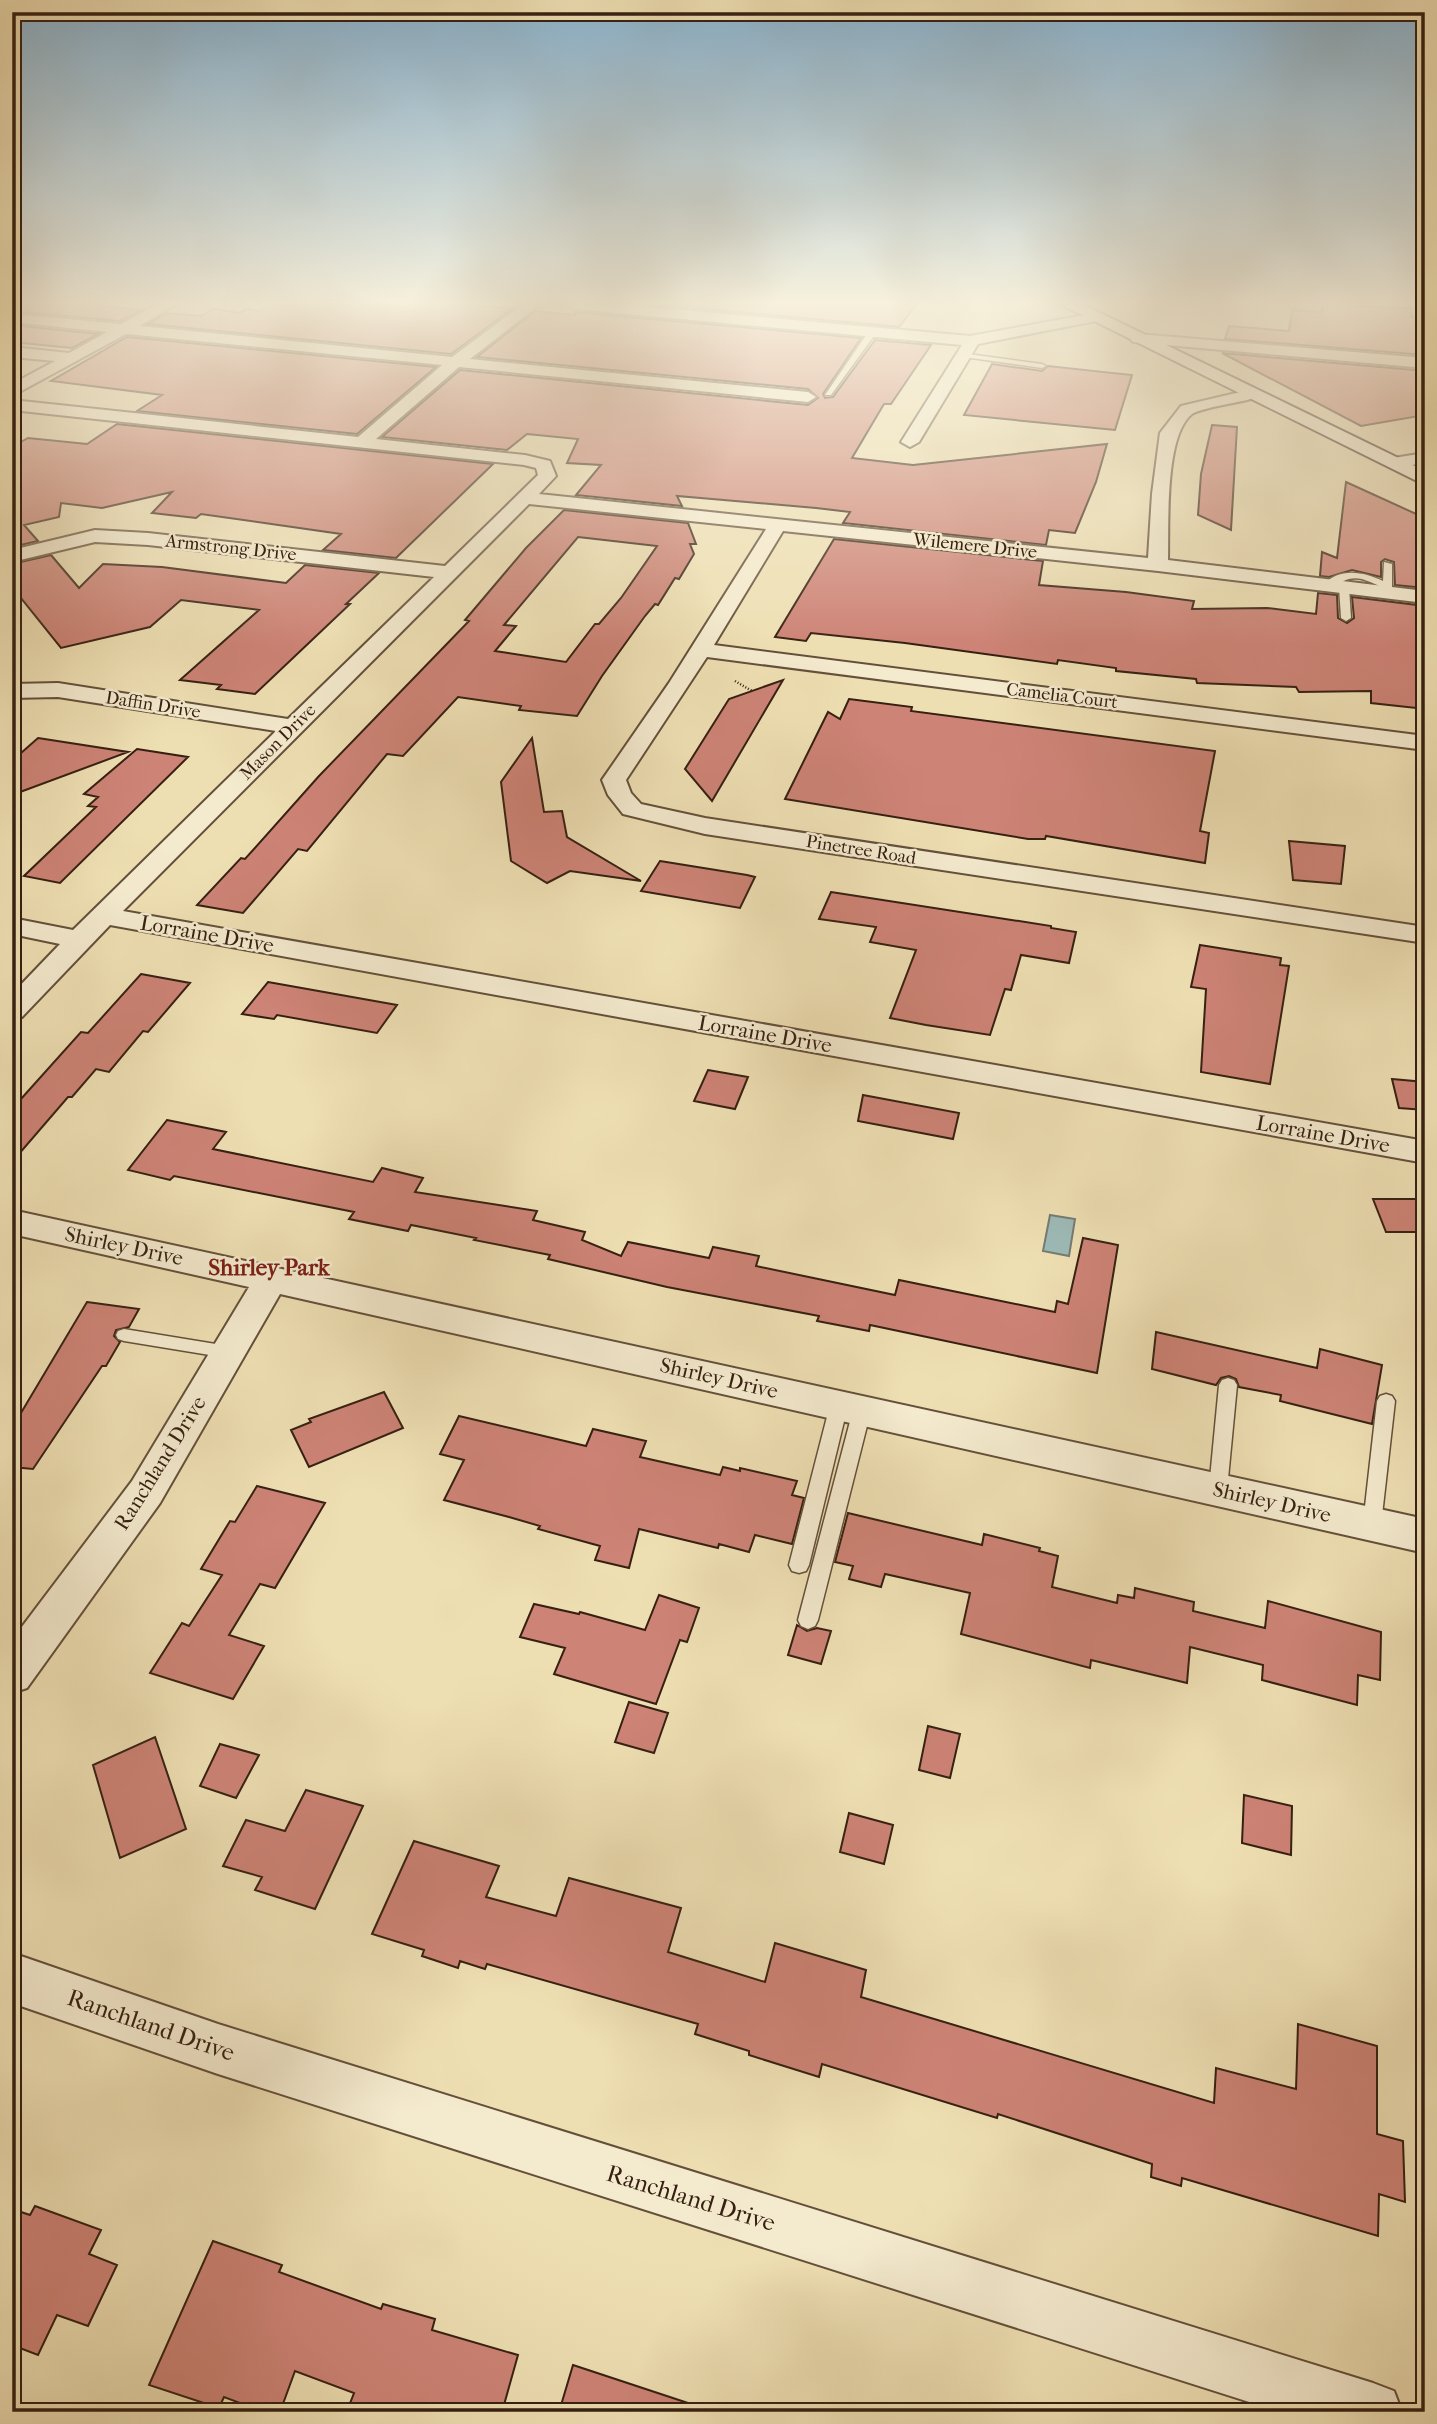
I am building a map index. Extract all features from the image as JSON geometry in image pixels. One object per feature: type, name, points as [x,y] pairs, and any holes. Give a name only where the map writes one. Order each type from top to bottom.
[{"type":"main road","points":[[1298,418],[1425,479]]},
{"type":"street","points":[[136,418],[362,442],[390,418]]},
{"type":"street","points":[[911,442],[925,418]]},
{"type":"street","points":[[1158,565],[1161,494],[1169,433],[1181,418]]},
{"type":"street","name":"Mason Drive","points":[[12,1011],[79,940],[547,476],[544,465],[525,460],[362,442]]},
{"type":"street","points":[[1393,463],[1425,458]]},
{"type":"street","name":"Wilemere Drive","points":[[525,498],[1336,586],[1388,589],[1425,597]]},
{"type":"street","name":"Pinetree Road","points":[[778,526],[680,683],[614,780],[620,795],[632,809],[746,832],[1425,935]]},
{"type":"street","name":"Armstrong Drive","points":[[12,556],[95,537],[148,539],[451,573]]},
{"type":"street","name":"Camelia Court","points":[[699,649],[1425,743]]},
{"type":"street","name":"Daffin Drive","points":[[12,691],[58,690],[293,727]]},
{"type":"street","name":"Lorraine Drive","points":[[105,916],[1425,1152]]},
{"type":"street","points":[[12,926],[79,940]]},
{"type":"street","name":"Shirley Drive","points":[[12,1222],[1425,1536]]},
{"type":"street","name":"Ranchland Drive","points":[[12,1674],[146,1492],[272,1278]]},
{"type":"street","name":"Ranchland Drive","points":[[12,1978],[218,2049],[1373,2412]]},
{"type":"lane","points":[[1387,564],[1388,589]]},
{"type":"lane","points":[[1336,586],[1346,618]]},
{"type":"lane","points":[[124,1335],[229,1352]]},
{"type":"lane","points":[[1218,1489],[1228,1385]]},
{"type":"lane","points":[[1372,1524],[1386,1401]]},
{"type":"lane","points":[[799,1565],[850,1407]]},
{"type":"lane","points":[[808,1620],[850,1407]]},
{"type":"water","points":[[1050,1215],[1075,1219],[1069,1256],[1043,1251]]},
{"type":"building","points":[[205,418],[376,418],[357,434]]},
{"type":"building","points":[[404,418],[876,418],[852,458],[913,465],[1107,444],[1096,482],[1075,533],[1049,530],[1046,545],[843,523],[850,512],[816,508],[677,496],[682,506],[576,495],[601,465],[567,463],[578,439],[527,434],[507,450],[382,437]]},
{"type":"building","points":[[995,418],[1119,418],[1115,430]]},
{"type":"building","points":[[1346,418],[1407,418],[1361,426]]},
{"type":"building","points":[[117,424],[493,464],[396,558],[323,550],[341,534],[201,514],[196,518],[152,513],[172,492],[102,508],[61,503],[59,517],[24,525],[38,541],[12,547],[12,447],[28,438],[87,444]]},
{"type":"building","points":[[1212,425],[1237,427],[1231,530],[1198,515],[1201,474]]},
{"type":"building","points":[[1346,482],[1425,518],[1425,588],[1395,585],[1394,562],[1385,559],[1381,562],[1381,577],[1352,570],[1329,577],[1320,576],[1322,552],[1337,558]]},
{"type":"building","points":[[564,510],[688,523],[696,544],[690,544],[694,554],[679,579],[675,578],[658,605],[655,604],[645,616],[577,716],[519,710],[521,706],[458,697],[403,756],[387,754],[307,851],[298,849],[243,913],[197,905],[241,858],[245,859],[319,776],[469,621],[465,620],[526,548]],"holes":[[[578,537],[657,546],[621,598],[599,624],[595,624],[566,662],[495,651],[516,626],[504,625]]]},
{"type":"building","points":[[834,539],[1043,561],[1039,585],[1194,601],[1192,609],[1267,608],[1316,614],[1318,593],[1337,595],[1338,618],[1347,623],[1354,618],[1352,597],[1425,606],[1425,709],[1371,703],[1371,691],[1299,692],[1296,687],[1197,683],[1196,679],[1116,671],[1116,668],[1058,660],[1057,664],[905,643],[811,633],[806,641],[775,637]]},
{"type":"building","points":[[51,555],[79,588],[103,564],[162,567],[286,583],[305,565],[379,573],[255,694],[217,689],[221,685],[180,680],[259,610],[181,600],[150,627],[61,648],[12,587],[12,564]]},
{"type":"building","points":[[783,680],[712,801],[685,769],[729,699]]},
{"type":"building","points":[[849,699],[912,707],[911,711],[1215,751],[1200,831],[1209,833],[1205,863],[1046,836],[1045,839],[1028,839],[785,799],[828,712],[840,719]]},
{"type":"building","points":[[38,738],[128,752],[12,795],[12,761]]},
{"type":"building","points":[[532,738],[544,812],[562,811],[567,837],[641,881],[570,871],[547,883],[511,861],[501,782]]},
{"type":"building","points":[[137,749],[188,757],[60,883],[24,876],[96,807],[88,806],[98,797],[84,794]]},
{"type":"building","points":[[1289,841],[1345,846],[1341,884],[1293,880]]},
{"type":"building","points":[[660,861],[755,877],[740,908],[641,891]]},
{"type":"building","points":[[831,892],[1076,932],[1069,963],[1021,955],[1011,990],[1005,989],[990,1035],[890,1018],[916,950],[870,942],[876,927],[819,919]]},
{"type":"building","points":[[1200,945],[1281,958],[1280,965],[1289,966],[1270,1084],[1201,1072],[1206,989],[1191,987]]},
{"type":"building","points":[[141,974],[190,983],[148,1032],[143,1031],[109,1072],[96,1069],[72,1097],[68,1097],[12,1162],[12,1109],[81,1032],[88,1033]]},
{"type":"building","points":[[268,982],[397,1005],[377,1033],[277,1015],[274,1019],[242,1014]]},
{"type":"building","points":[[708,1070],[748,1077],[735,1109],[694,1101]]},
{"type":"building","points":[[1392,1079],[1425,1082],[1425,1110],[1399,1108]]},
{"type":"building","points":[[863,1095],[959,1113],[953,1139],[858,1121]]},
{"type":"building","points":[[167,1120],[226,1132],[213,1149],[373,1182],[382,1168],[423,1178],[415,1192],[537,1211],[533,1220],[585,1232],[582,1240],[621,1256],[628,1242],[709,1258],[713,1247],[759,1256],[756,1266],[895,1295],[899,1280],[1055,1312],[1057,1301],[1068,1304],[1083,1238],[1118,1245],[1097,1373],[870,1325],[869,1331],[817,1321],[819,1316],[667,1287],[548,1259],[550,1255],[474,1240],[476,1238],[411,1225],[408,1231],[349,1219],[354,1212],[174,1176],[170,1180],[128,1170]]},
{"type":"building","points":[[1373,1199],[1425,1199],[1425,1232],[1386,1232]]},
{"type":"building","points":[[87,1302],[139,1309],[129,1327],[116,1330],[114,1336],[120,1342],[106,1366],[102,1366],[33,1469],[12,1467],[12,1428]]},
{"type":"building","points":[[1156,1332],[1317,1368],[1320,1349],[1382,1365],[1372,1424],[1280,1401],[1281,1395],[1239,1387],[1236,1379],[1229,1376],[1221,1378],[1216,1385],[1152,1369]]},
{"type":"building","points":[[384,1392],[403,1428],[309,1467],[291,1430],[311,1422],[309,1419]]},
{"type":"building","points":[[459,1416],[586,1446],[593,1429],[646,1441],[640,1457],[720,1475],[723,1467],[740,1471],[740,1468],[797,1481],[792,1495],[804,1498],[792,1544],[755,1535],[749,1552],[719,1544],[718,1548],[639,1529],[629,1568],[595,1560],[600,1546],[538,1529],[540,1526],[444,1500],[464,1460],[440,1454]]},
{"type":"building","points":[[257,1486],[325,1503],[275,1588],[260,1584],[229,1635],[264,1646],[233,1699],[150,1673],[182,1623],[189,1626],[222,1575],[201,1569],[230,1521],[235,1522]]},
{"type":"building","points":[[848,1513],[982,1545],[984,1534],[1040,1548],[1039,1551],[1058,1556],[1052,1587],[1117,1603],[1118,1595],[1134,1598],[1135,1588],[1194,1602],[1193,1611],[1265,1628],[1268,1601],[1381,1632],[1380,1680],[1358,1675],[1357,1705],[1262,1680],[1263,1665],[1190,1647],[1187,1683],[1091,1660],[1090,1668],[961,1634],[970,1593],[885,1574],[881,1587],[849,1579],[853,1566],[835,1562]]},
{"type":"building","points":[[659,1595],[699,1608],[687,1642],[680,1640],[656,1704],[554,1674],[565,1648],[520,1637],[534,1604],[579,1614],[580,1612],[645,1630]]},
{"type":"building","points":[[797,1625],[807,1631],[817,1628],[831,1631],[821,1664],[788,1655]]},
{"type":"building","points":[[629,1702],[668,1713],[654,1753],[615,1742]]},
{"type":"building","points":[[928,1726],[960,1734],[950,1778],[919,1770]]},
{"type":"building","points":[[155,1737],[186,1829],[120,1858],[93,1765]]},
{"type":"building","points":[[220,1744],[259,1755],[236,1798],[200,1786]]},
{"type":"building","points":[[306,1790],[363,1806],[315,1909],[255,1890],[262,1877],[223,1866],[246,1820],[285,1831]]},
{"type":"building","points":[[1244,1795],[1292,1806],[1291,1855],[1242,1843]]},
{"type":"building","points":[[849,1813],[893,1825],[884,1864],[840,1852]]},
{"type":"building","points":[[414,1841],[499,1866],[486,1897],[556,1916],[569,1878],[681,1908],[668,1952],[765,1982],[775,1943],[866,1970],[861,1997],[1214,2103],[1216,2068],[1296,2089],[1298,2024],[1377,2046],[1377,2134],[1403,2141],[1405,2202],[1379,2194],[1378,2236],[1182,2178],[1181,2186],[1151,2177],[1152,2164],[998,2114],[997,2118],[822,2064],[819,2077],[749,2055],[749,2051],[695,2034],[698,2024],[487,1964],[485,1969],[460,1961],[458,1968],[422,1956],[424,1950],[372,1934]]},
{"type":"building","points":[[35,2206],[101,2230],[89,2254],[117,2265],[88,2326],[57,2315],[38,2355],[12,2345],[12,2209],[30,2215]]},
{"type":"building","points":[[213,2241],[282,2265],[279,2272],[381,2309],[383,2304],[435,2319],[432,2330],[518,2355],[502,2412],[366,2412],[349,2406],[354,2393],[295,2371],[280,2412],[264,2412],[224,2397],[219,2408],[149,2385]]},
{"type":"building","points":[[573,2365],[697,2406],[696,2412],[559,2412]]},
{"type":"district","name":"Shirley Park","points":[[269,1267]]}]
